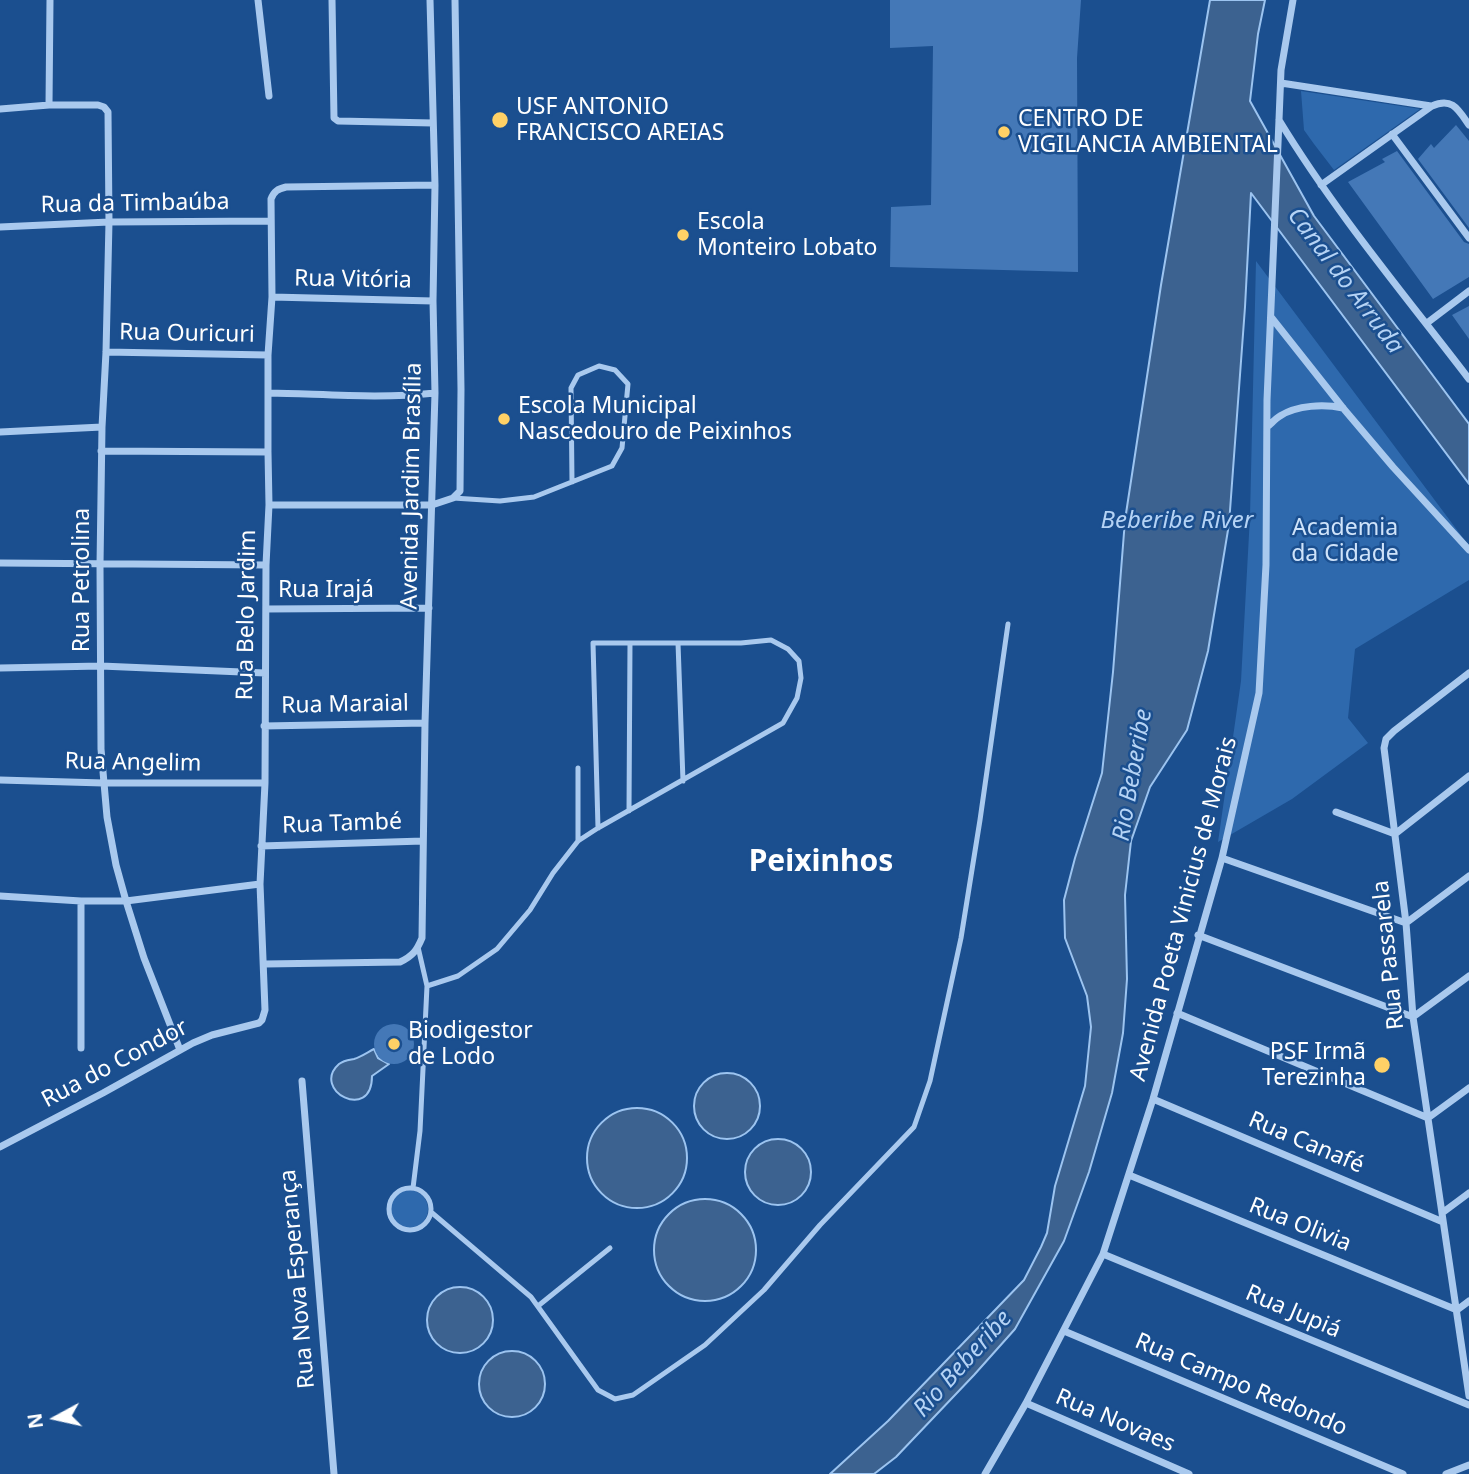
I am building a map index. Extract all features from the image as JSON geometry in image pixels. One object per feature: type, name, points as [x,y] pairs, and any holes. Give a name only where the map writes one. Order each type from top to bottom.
[{"type":"street","points":[[0,109],[49,105],[50,0]]},
{"type":"street","points":[[258,0],[269,96]]},
{"type":"street","points":[[332,0],[334,118],[338,121],[433,123]]},
{"type":"street","name":"Avenida Jardim Brasília","points":[[418,947],[422,938],[425,723],[435,393],[435,186],[430,0]]},
{"type":"street","name":"Avenida Jardim Brasília","points":[[453,498],[460,488],[455,0]]},
{"type":"street","name":"Avenida Poeta Vinicius de Morais","points":[[985,1474],[1026,1404],[1103,1254],[1153,1099],[1222,858],[1259,693],[1266,565],[1267,428],[1281,69],[1293,0]]},
{"type":"street","points":[[1281,83],[1432,106]]},
{"type":"street","points":[[1321,185],[1441,102],[1449,103],[1458,109],[1469,125]]},
{"type":"street","name":"Rua Petrolina","points":[[49,105],[98,104],[104,107],[109,122],[106,352],[101,451],[103,783],[112,841],[126,901],[144,958],[180,1050]]},
{"type":"street","points":[[1279,120],[1321,185],[1469,379]]},
{"type":"street","points":[[1392,134],[1469,238]]},
{"type":"street","name":"Rua Belo Jardim","points":[[252,1025],[259,1023],[265,1010],[260,884],[265,783],[271,199],[273,193],[286,187],[435,186]]},
{"type":"street","name":"Rua da Timbaúba","points":[[0,227],[109,222],[270,221]]},
{"type":"street","points":[[1427,323],[1469,291]]},
{"type":"street","name":"Rua Vitória","points":[[272,297],[433,301]]},
{"type":"street","points":[[1272,317],[1343,408],[1469,550]]},
{"type":"street","name":"Rua Ouricuri","points":[[106,352],[268,355]]},
{"type":"street","points":[[269,393],[376,396],[435,393]]},
{"type":"street","points":[[1267,428],[1280,416],[1292,410],[1332,406],[1343,408]]},
{"type":"street","points":[[0,432],[102,427]]},
{"type":"street","points":[[101,451],[268,452]]},
{"type":"street","points":[[269,505],[432,505],[453,498]]},
{"type":"street","points":[[0,563],[266,565]]},
{"type":"street","name":"Rua Irajá","points":[[266,609],[429,608]]},
{"type":"street","points":[[0,667],[101,666],[265,673]]},
{"type":"street","name":"Rua Passarela","points":[[1469,673],[1386,739],[1384,756],[1406,923],[1413,1017],[1469,1396]]},
{"type":"street","name":"Rua Maraial","points":[[264,726],[425,723]]},
{"type":"street","points":[[1336,812],[1395,834],[1469,776]]},
{"type":"street","name":"Rua Angelim","points":[[0,780],[265,783]]},
{"type":"street","name":"Rua També","points":[[261,846],[423,841]]},
{"type":"street","points":[[1222,858],[1406,923],[1469,876]]},
{"type":"street","points":[[0,896],[126,901],[260,884]]},
{"type":"street","points":[[80,1048],[81,901]]},
{"type":"street","points":[[1199,935],[1413,1017],[1469,975]]},
{"type":"street","points":[[265,964],[400,962],[415,953],[418,947]]},
{"type":"street","points":[[1177,1013],[1428,1118],[1469,1088]]},
{"type":"street","name":"Rua do Condor","points":[[0,1147],[180,1050],[212,1035],[252,1025]]},
{"type":"street","name":"Rua Nova Esperança","points":[[302,1081],[334,1474]]},
{"type":"street","name":"Rua Canafé","points":[[1153,1099],[1443,1222]]},
{"type":"street","name":"Rua Olivia","points":[[1129,1175],[1457,1310]]},
{"type":"street","points":[[1442,1213],[1469,1193]]},
{"type":"street","name":"Rua Jupiá","points":[[1103,1254],[1469,1405]]},
{"type":"street","points":[[1457,1310],[1469,1301]]},
{"type":"street","name":"Rua Campo Redondo","points":[[1064,1331],[1403,1474]]},
{"type":"street","name":"Rua Novaes","points":[[1026,1404],[1189,1474]]},
{"type":"street","points":[[1447,1474],[1467,1465]]},
{"type":"street","points":[[1460,1474],[1467,1465]]},
{"type":"lane","points":[[453,498],[500,501],[534,497],[572,482],[612,466],[622,448],[628,384],[615,370],[599,366],[578,375],[571,388],[572,482]]},
{"type":"lane","points":[[431,1212],[531,1297],[598,1390],[615,1399],[633,1395],[705,1345],[764,1290],[820,1225],[915,1128],[930,1081],[961,938],[981,820],[1008,624]]},
{"type":"lane","points":[[427,986],[458,976],[497,949],[530,910],[553,873],[578,841],[783,723],[797,698],[801,678],[799,661],[789,649],[771,640],[741,643],[593,643],[598,828]]},
{"type":"lane","points":[[629,811],[630,643]]},
{"type":"lane","points":[[678,643],[683,781]]},
{"type":"lane","points":[[578,768],[578,841]]},
{"type":"lane","points":[[413,1188],[420,1131],[427,986],[418,947]]},
{"type":"lane","points":[[406,1188],[413,1188],[429,1199],[431,1212],[426,1224],[415,1230],[401,1229],[392,1220],[389,1207],[395,1195],[406,1188]]},
{"type":"lane","points":[[538,1306],[610,1248]]},
{"type":"green space","points":[[1301,91],[1420,109],[1334,170],[1304,130]]},
{"type":"green space","name":"Academia da Cidade","points":[[1256,261],[1469,546],[1469,580],[1355,649],[1348,718],[1368,743],[1292,799],[1218,842],[1241,681],[1250,516]]},
{"type":"green space","points":[[409,1190],[422,1196],[428,1209],[422,1222],[409,1228],[396,1222],[390,1209],[396,1196]]},
{"type":"water","name":"Beberibe River","points":[[1210,0],[1265,0],[1250,101],[1314,216],[1469,424],[1469,484],[1251,193],[1229,524],[1208,651],[1187,730],[1150,787],[1131,841],[1125,895],[1127,979],[1123,1033],[1112,1093],[1089,1172],[1064,1241],[1015,1329],[896,1457],[874,1474],[830,1474],[888,1421],[1024,1280],[1047,1233],[1055,1186],[1085,1086],[1091,1027],[1087,996],[1065,938],[1064,900],[1102,773],[1125,520],[1161,285]]},
{"type":"water","name":"Biodigestor de Lodo","points":[[374,1049],[378,1058],[389,1064],[372,1076],[369,1090],[363,1098],[354,1100],[337,1092],[332,1083],[332,1074],[339,1064]]},
{"type":"water","points":[[720,1073],[734,1073],[746,1078],[755,1087],[760,1106],[758,1119],[751,1130],[734,1139],[720,1139],[708,1134],[699,1125],[694,1113],[694,1099],[699,1087],[708,1078]]},
{"type":"water","points":[[627,1108],[647,1108],[673,1122],[684,1139],[687,1158],[684,1177],[673,1194],[647,1208],[627,1208],[609,1200],[595,1186],[587,1168],[587,1148],[595,1130],[609,1116]]},
{"type":"water","points":[[771,1139],[785,1139],[797,1144],[806,1153],[811,1172],[809,1185],[802,1196],[785,1205],[771,1205],[759,1200],[750,1191],[745,1179],[745,1165],[750,1153],[759,1144]]},
{"type":"water","points":[[705,1199],[724,1203],[741,1214],[752,1231],[756,1250],[752,1269],[741,1286],[724,1297],[705,1301],[686,1297],[669,1286],[658,1269],[654,1250],[658,1231],[669,1214],[686,1203]]},
{"type":"water","points":[[453,1287],[467,1287],[479,1292],[488,1301],[493,1320],[491,1333],[484,1344],[467,1353],[453,1353],[441,1348],[432,1339],[427,1327],[427,1313],[432,1301],[441,1292]]},
{"type":"water","points":[[505,1351],[519,1351],[531,1356],[540,1365],[545,1384],[543,1397],[536,1408],[519,1417],[505,1417],[493,1412],[484,1403],[479,1391],[479,1377],[484,1365],[493,1356]]},
{"type":"building","name":"CENTRO DE VIGILANCIA AMBIENTAL","points":[[890,0],[1081,0],[1077,58],[1078,272],[890,267],[891,207],[931,205],[933,46],[890,48]]},
{"type":"building","points":[[1456,125],[1469,141],[1469,228],[1418,159],[1431,144],[1434,148]]},
{"type":"building","points":[[1397,151],[1464,242],[1469,244],[1469,277],[1433,299],[1348,182],[1385,162],[1382,159]]},
{"type":"building","points":[[1469,306],[1469,339],[1452,315]]},
{"type":"building","name":"Biodigestor de Lodo","points":[[394,1024],[402,1025],[408,1030],[413,1036],[413,1052],[408,1058],[402,1063],[394,1064],[386,1063],[380,1058],[375,1052],[374,1044],[375,1036],[380,1030],[386,1025]]},
{"type":"place","name":"USF ANTONIO FRANCISCO AREIAS","points":[[500,120]]},
{"type":"place","name":"CENTRO DE VIGILANCIA AMBIENTAL","points":[[1004,132]]},
{"type":"place","name":"Escola Monteiro Lobato","points":[[683,235]]},
{"type":"place","name":"Escola Municipal Nascedouro de Peixinhos","points":[[504,419]]},
{"type":"place","name":"Biodigestor de Lodo","points":[[394,1044]]},
{"type":"place","name":"PSF Irmã Terezinha","points":[[1382,1065]]},
{"type":"district","name":"Peixinhos","points":[[821,862]]},
{"type":"water label","name":"Canal do Arruda","points":[[1345,281]]},
{"type":"water label","name":"Rio Beberibe","points":[[1133,775]]},
{"type":"water label","name":"Rio Beberibe","points":[[963,1364]]}]
